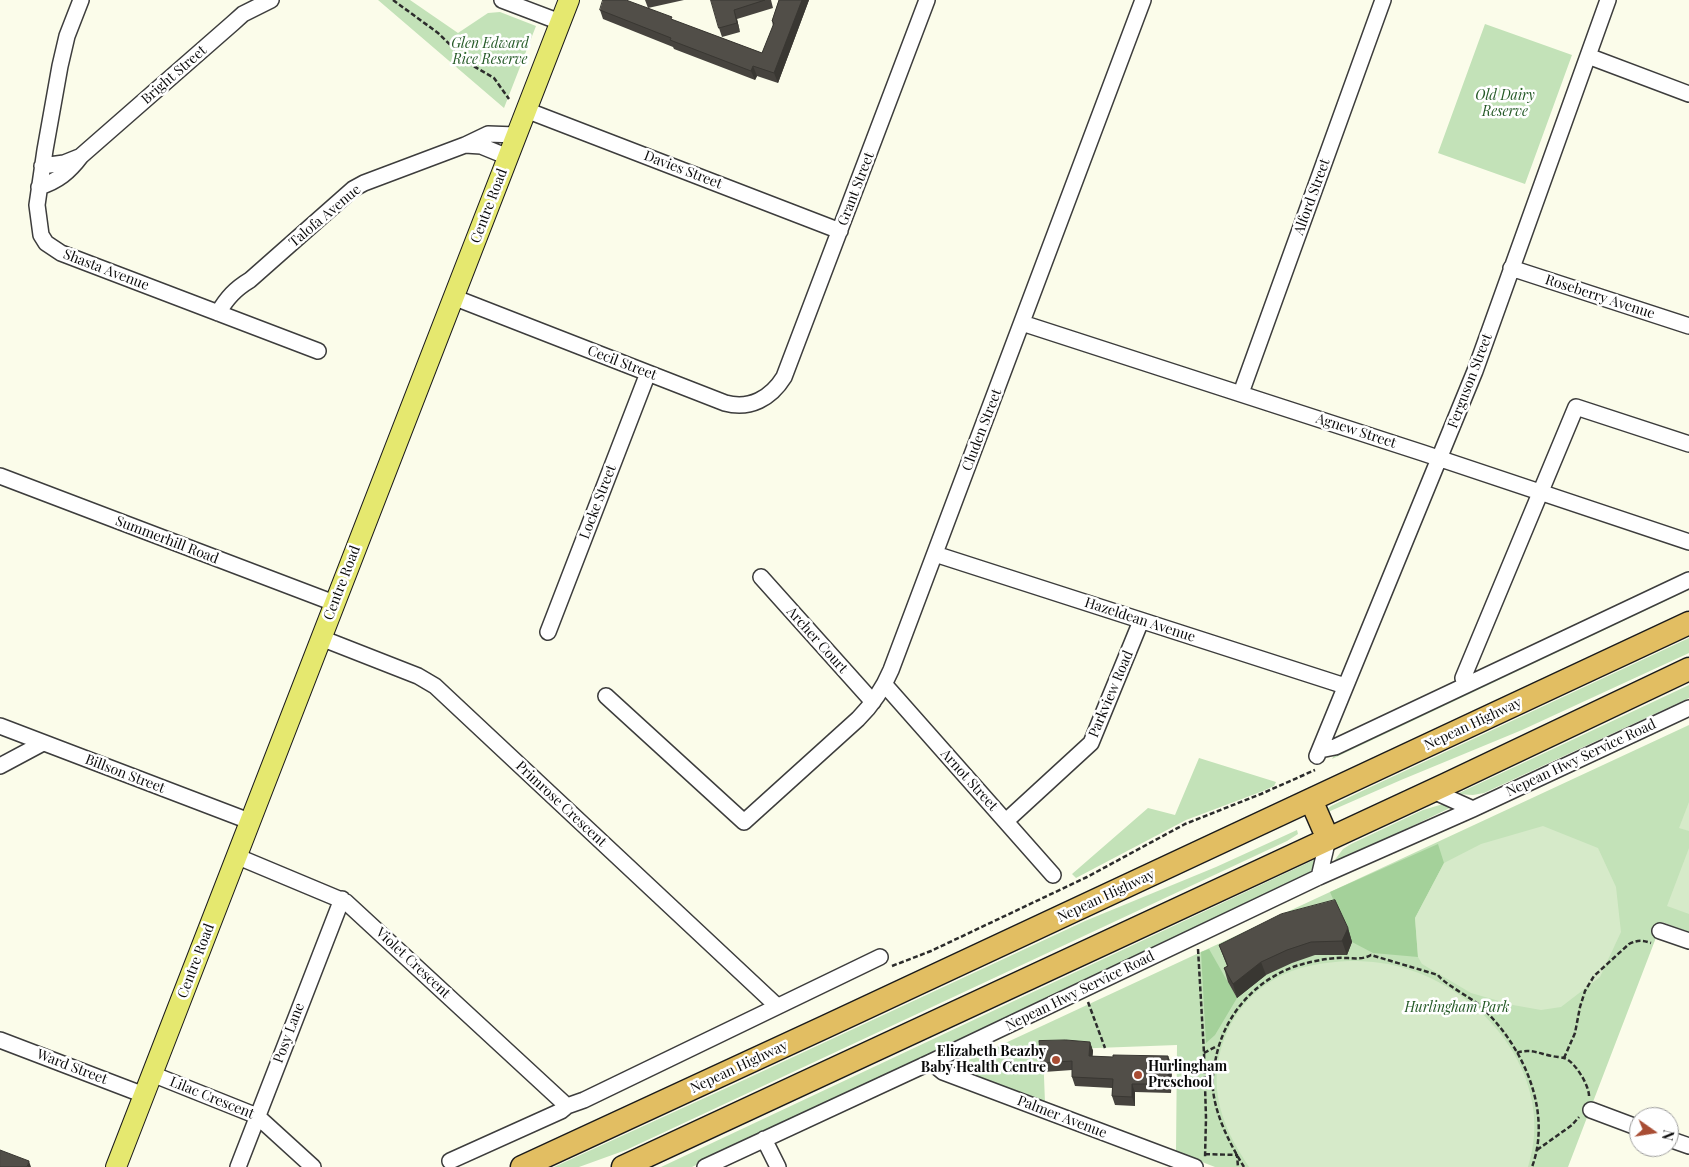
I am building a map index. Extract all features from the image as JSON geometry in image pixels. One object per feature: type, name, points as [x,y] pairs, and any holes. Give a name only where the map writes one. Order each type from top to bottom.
[{"type":"highway","name":"Nepean Highway","points":[[522,1167],[1689,623]]},
{"type":"highway","points":[[623,1167],[1689,669]]},
{"type":"highway","points":[[1311,800],[1328,839]]},
{"type":"main road","name":"Centre Road","points":[[116,1167],[569,0]]},
{"type":"street","name":"Shasta Avenue","points":[[81,0],[64,48],[42,166],[37,205],[41,235],[46,243],[52,249],[318,351]]},
{"type":"street","name":"Bright Street","points":[[39,187],[51,184],[61,178],[80,156],[243,14],[271,0]]},
{"type":"street","points":[[502,0],[560,22]]},
{"type":"street","name":"Grant Street","points":[[784,377],[927,0]]},
{"type":"street","name":"Cluden Street","points":[[606,696],[744,822],[858,719],[874,702],[885,685],[1143,0]]},
{"type":"street","name":"Alford Street","points":[[1241,394],[1383,0]]},
{"type":"street","name":"Ferguson Street","points":[[1319,757],[1345,686],[1475,371],[1608,0]]},
{"type":"street","points":[[1588,56],[1689,94]]},
{"type":"street","name":"Davies Street","points":[[526,110],[840,231]]},
{"type":"street","name":"Talofa Avenue","points":[[224,315],[229,296],[238,287],[250,280],[353,189],[488,134],[516,135]]},
{"type":"street","points":[[464,145],[481,146],[508,157]]},
{"type":"street","name":"Bright Street","points":[[42,166],[64,163],[80,156]]},
{"type":"street","name":"Roseberry Avenue","points":[[1511,268],[1689,326]]},
{"type":"street","name":"Cecil Street","points":[[453,298],[725,403],[740,406],[749,405],[770,395],[784,377]]},
{"type":"street","name":"Agnew Street","points":[[1022,323],[1440,458],[1689,542]]},
{"type":"street","name":"Locke Street","points":[[548,632],[648,373]]},
{"type":"street","points":[[1465,685],[1463,678],[1576,406],[1689,444]]},
{"type":"street","name":"Summerhill Road","points":[[0,476],[334,603]]},
{"type":"street","name":"Hazeldean Avenue","points":[[935,554],[1345,686]]},
{"type":"street","name":"Archer Court","points":[[761,577],[874,702]]},
{"type":"street","points":[[1319,757],[1335,747],[1689,580]]},
{"type":"street","name":"Parkview Road","points":[[1006,821],[1091,743],[1141,621]]},
{"type":"street","name":"Primrose Crescent","points":[[321,638],[418,676],[435,686],[778,1006]]},
{"type":"street","name":"Arnot Street","points":[[885,685],[1053,875]]},
{"type":"street","name":"Nepean Hwy Service Road","points":[[705,1167],[931,1062],[1319,877],[1473,809],[1689,708]]},
{"type":"street","name":"Billson Street","points":[[0,726],[249,821]]},
{"type":"street","points":[[0,766],[43,743]]},
{"type":"street","points":[[1433,790],[1473,809]]},
{"type":"street","points":[[1319,877],[1328,839]]},
{"type":"street","name":"Violet Crescent","points":[[236,856],[342,899],[567,1106]]},
{"type":"street","name":"Posy Lane","points":[[238,1167],[342,899]]},
{"type":"street","points":[[1658,938],[1689,941]]},
{"type":"street","points":[[450,1161],[561,1111],[567,1106],[593,1096],[778,1006],[886,962]]},
{"type":"street","name":"Ward Street","points":[[0,1040],[144,1095]]},
{"type":"street","name":"Palmer Avenue","points":[[931,1062],[944,1072],[1200,1164]]},
{"type":"street","name":"Lilac Crescent","points":[[152,1074],[257,1116],[313,1167]]},
{"type":"street","points":[[1586,1109],[1629,1124]]},
{"type":"street","points":[[764,1139],[778,1167]]},
{"type":"path","points":[[393,0],[438,33],[470,64],[494,78],[509,99]]},
{"type":"path","points":[[886,962],[931,951],[1087,877],[1184,824],[1261,794],[1319,757]]},
{"type":"path","points":[[1198,935],[1204,1054],[1205,1154],[1200,1164]]},
{"type":"path","points":[[1564,1058],[1575,1033],[1585,991],[1594,976],[1629,944],[1636,941],[1658,938]]},
{"type":"path","points":[[1244,1167],[1219,1114],[1213,1089],[1217,1046],[1232,1016],[1253,990],[1280,973],[1314,961],[1338,957],[1366,958],[1371,956],[1378,956],[1381,960],[1403,964],[1438,975],[1479,1005],[1494,1020],[1518,1053],[1538,1107],[1539,1130],[1537,1150],[1532,1167]]},
{"type":"path","points":[[1088,1002],[1105,1048]]},
{"type":"path","points":[[1204,1054],[1217,1046]]},
{"type":"path","points":[[1518,1053],[1529,1050],[1564,1058],[1577,1069],[1590,1094],[1586,1109],[1572,1125],[1537,1150]]},
{"type":"path","points":[[1205,1154],[1237,1155]]},
{"type":"path","points":[[1237,1155],[1238,1167]]},
{"type":"green space","name":"Glen Edward Rice Reserve","points":[[378,0],[410,0],[458,33],[488,13],[500,12],[536,26],[504,108]]},
{"type":"green space","name":"Old Dairy Reserve","points":[[1485,24],[1572,55],[1525,184],[1438,153]]},
{"type":"green space","points":[[1689,579],[1689,590],[1332,759],[1338,748]]},
{"type":"green space","points":[[1689,638],[1689,653],[1522,730],[1328,812],[1326,810],[1362,791]]},
{"type":"green space","points":[[1689,685],[1689,698],[1484,793],[1473,795],[1457,794]]},
{"type":"green space","name":"Hurlingham Park","points":[[1689,725],[1689,932],[1662,922],[1568,1167],[1215,1167],[1176,1152],[1177,1045],[1043,1050],[1045,1103],[965,1074],[959,1068],[958,1065]]},
{"type":"green space","points":[[1199,758],[1276,782],[1274,786],[1263,791],[1186,820],[1076,878],[1072,874],[1148,808],[1175,815]]},
{"type":"green space","points":[[1689,802],[1689,831],[1679,828]]},
{"type":"green space","points":[[1443,804],[1454,806],[1331,865],[1343,849],[1351,844],[1423,810]]},
{"type":"green space","points":[[1543,826],[1598,848],[1616,887],[1621,932],[1600,977],[1561,1007],[1541,1010],[1513,1005],[1471,993],[1422,964],[1418,957],[1415,918],[1444,863],[1481,844]]},
{"type":"green space","points":[[1297,830],[1298,834],[1287,841],[626,1150],[579,1167],[554,1167],[1085,921],[1216,867]]},
{"type":"green space","points":[[1438,844],[1444,863],[1415,918],[1418,957],[1373,953],[1352,942],[1330,892]]},
{"type":"green space","points":[[1689,848],[1689,914],[1667,906]]},
{"type":"green space","points":[[1318,858],[1315,866],[1309,873],[692,1167],[661,1167]]},
{"type":"green space","points":[[1209,949],[1237,998],[1215,1035],[1206,1043],[1201,952]]},
{"type":"green space","points":[[1350,961],[1396,966],[1439,982],[1466,1000],[1490,1021],[1510,1046],[1524,1074],[1533,1104],[1534,1135],[1528,1167],[1249,1167],[1230,1134],[1218,1097],[1218,1063],[1228,1030],[1236,1015],[1247,1002],[1273,980],[1291,971],[1310,966]]},
{"type":"building","points":[[603,0],[626,0],[762,53],[774,23],[772,21],[779,0],[802,0],[774,73],[753,66],[751,71],[670,40],[671,38],[600,10]]},
{"type":"building","points":[[711,0],[765,0],[734,10],[737,23],[719,28]]},
{"type":"building","points":[[1335,900],[1348,928],[1342,941],[1311,942],[1287,950],[1261,962],[1233,984],[1224,968],[1228,966],[1219,945],[1281,914]]},
{"type":"building","points":[[1066,1040],[1090,1042],[1089,1056],[1168,1056],[1168,1084],[1132,1084],[1132,1097],[1112,1096],[1113,1079],[1072,1077],[1072,1061],[1041,1063],[1039,1041]]},
{"type":"building","points":[[0,1150],[29,1161],[27,1167],[0,1167]]},
{"type":"place","name":"Elizabeth Beazby Baby Health Centre","points":[[1056,1060]]},
{"type":"place","name":"Hurlingham Preschool","points":[[1138,1075]]}]
